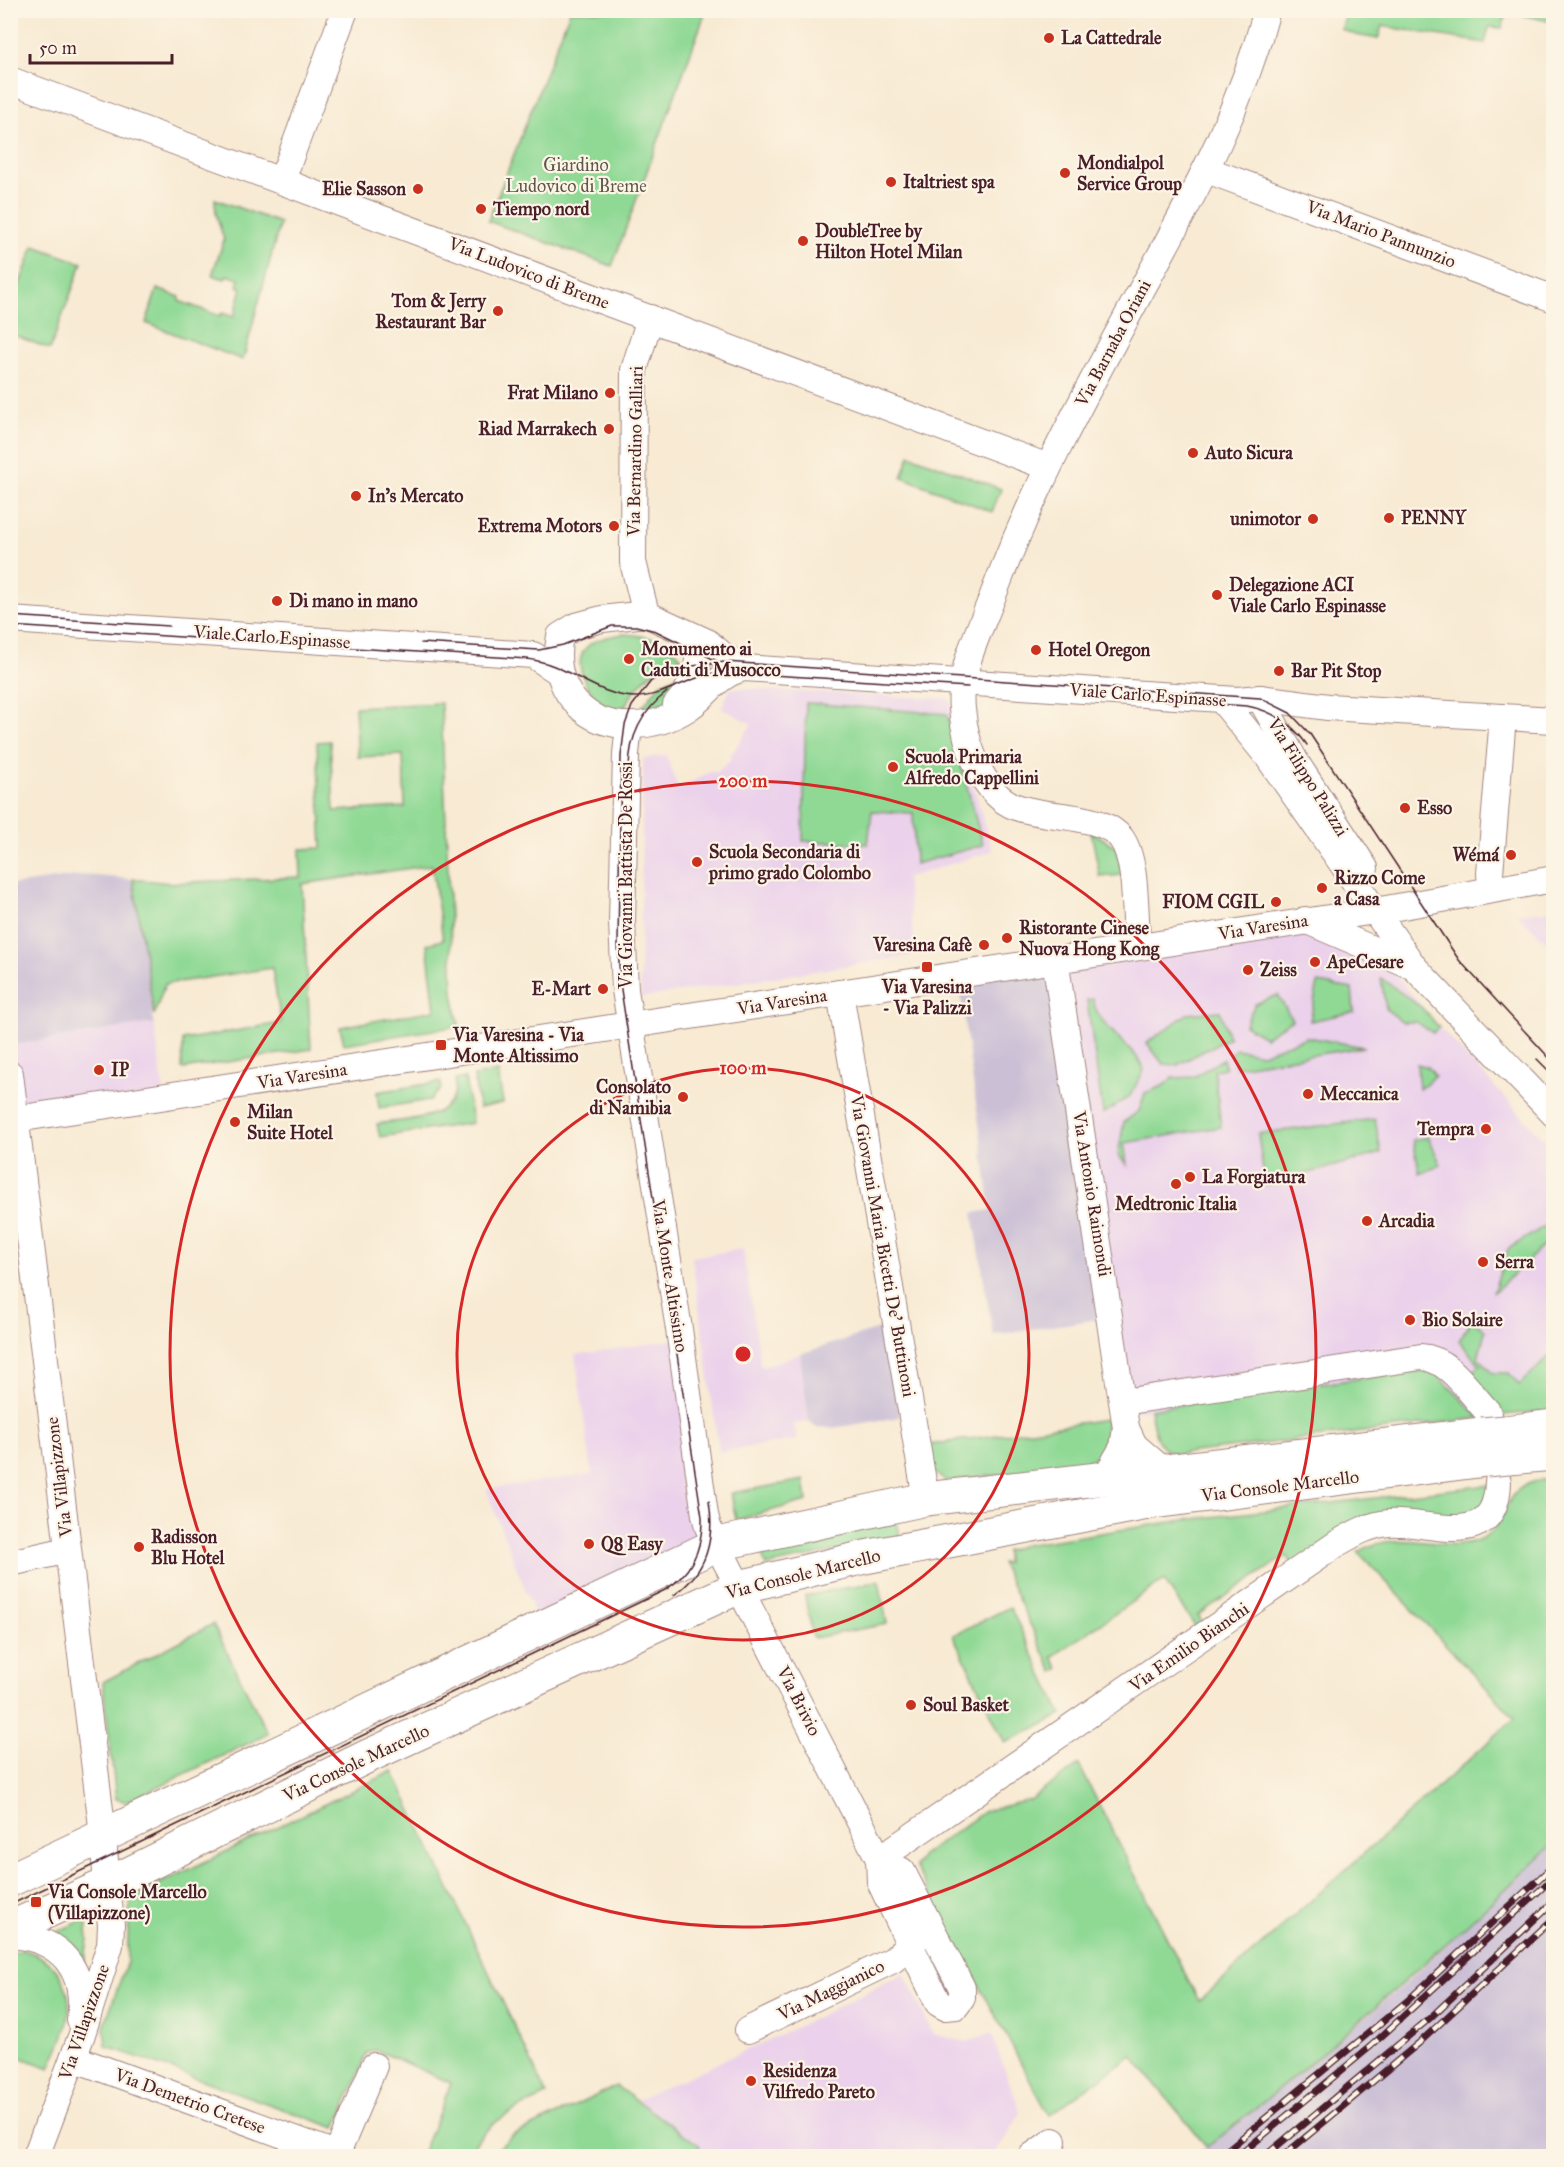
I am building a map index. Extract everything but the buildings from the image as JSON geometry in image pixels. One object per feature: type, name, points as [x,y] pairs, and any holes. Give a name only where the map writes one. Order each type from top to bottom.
[{"type":"main road","name":"Via Console Marcello","points":[[10,1928],[108,1884],[366,1757],[739,1587],[865,1557],[1153,1502],[1495,1447],[1554,1426]]},
{"type":"main road","name":"Via Console Marcello","points":[[10,1880],[713,1535],[926,1499],[1164,1471],[1495,1447],[1554,1454]]},
{"type":"street","points":[[282,180],[345,10]]},
{"type":"street","name":"Via Barnaba Oriani","points":[[962,680],[1006,561],[1048,467],[1207,170],[1253,62],[1267,10]]},
{"type":"street","name":"Via Ludovico di Breme","points":[[10,80],[1048,467]]},
{"type":"street","name":"Via Mario Pannunzio","points":[[1207,170],[1554,299]]},
{"type":"street","name":"Via Bernardino Galliari","points":[[646,614],[633,562],[634,370],[650,318]]},
{"type":"street","points":[[533,655],[560,636],[576,626],[602,619],[646,614],[707,642],[743,668],[714,682],[687,708],[671,716],[640,723],[603,721],[583,710],[566,689],[559,672],[557,655],[560,636]]},
{"type":"street","name":"Viale Carlo Espinasse","points":[[10,620],[533,655],[559,672]]},
{"type":"street","points":[[640,723],[673,708],[692,682],[697,664],[697,650],[686,634]]},
{"type":"street","name":"Viale Carlo Espinasse","points":[[743,668],[962,680],[1221,699],[1260,698],[1332,707],[1554,720]]},
{"type":"street","points":[[962,680],[962,710],[969,742],[978,766],[990,786],[1001,798],[1016,807],[1094,821],[1109,827],[1120,836],[1130,861],[1138,946]]},
{"type":"street","name":"Via Filippo Palizzi","points":[[1260,698],[1259,717],[1268,758]]},
{"type":"street","name":"Via Filippo Palizzi","points":[[1260,698],[1297,765],[1376,884],[1375,911]]},
{"type":"street","name":"Via Filippo Palizzi","points":[[1221,699],[1268,758],[1414,967],[1554,1114]]},
{"type":"street","points":[[1491,889],[1490,873],[1503,717]]},
{"type":"street","name":"Via Giovanni Battista De Rossi","points":[[630,1025],[625,990],[622,922],[626,754],[640,723]]},
{"type":"street","name":"Via Varesina","points":[[13,1120],[1375,911],[1554,879]]},
{"type":"street","points":[[1305,920],[1414,967]]},
{"type":"street","name":"Via Antonio Raimondi","points":[[1055,959],[1124,1402],[1126,1428],[1123,1447],[1105,1478]]},
{"type":"street","name":"Via Giovanni Maria Bicetti De' Buttinoni","points":[[840,993],[926,1499]]},
{"type":"street","name":"Via Monte Altissimo","points":[[630,1025],[713,1535]]},
{"type":"street","name":"Via Villapizzone","points":[[10,1074],[13,1120],[108,1884],[110,1945],[73,2058],[36,2157]]},
{"type":"street","points":[[1124,1402],[1421,1357],[1432,1359],[1446,1367],[1486,1411],[1495,1447]]},
{"type":"street","name":"Via Antonio Raimondi","points":[[1126,1428],[1134,1445],[1164,1471]]},
{"type":"street","name":"Via Emilio Bianchi","points":[[879,1859],[1338,1543],[1368,1526],[1391,1523],[1452,1530],[1467,1527],[1490,1511],[1497,1498],[1495,1447]]},
{"type":"street","name":"Via Brivio","points":[[713,1535],[879,1859],[880,1882],[938,2003],[945,2007],[956,2006],[962,1998],[962,1988],[902,1870],[879,1859]]},
{"type":"street","points":[[10,1563],[68,1550]]},
{"type":"street","points":[[910,1945],[930,1926]]},
{"type":"street","points":[[10,1935],[47,1943],[72,1966],[80,1983],[82,2003],[73,2058]]},
{"type":"street","name":"Via Maggianico","points":[[748,2030],[893,1959],[910,1945]]},
{"type":"street","name":"Via Demetrio Cretese","points":[[73,2058],[338,2156]]},
{"type":"street","points":[[338,2156],[374,2066]]},
{"type":"street","points":[[1032,2157],[1053,2141]]},
{"type":"shaded area","points":[[731,688],[949,699],[992,851],[906,878],[916,955],[640,998],[643,759],[666,755],[678,789],[713,770],[716,773],[732,759],[730,756],[752,724],[721,708]]},
{"type":"shaded area","points":[[85,875],[133,879],[154,1023],[11,1045],[11,885]]},
{"type":"shaded area","points":[[1554,910],[1553,948],[1517,914]]},
{"type":"shaded area","points":[[1305,922],[1380,956],[1439,1027],[1553,1149],[1553,1353],[1480,1418],[1439,1373],[1129,1412],[1059,959]]},
{"type":"shaded area","points":[[1052,960],[1105,1318],[993,1335],[973,1213],[991,1210],[958,975]]},
{"type":"shaded area","points":[[154,1023],[164,1095],[17,1118],[10,1045]]},
{"type":"shaded area","points":[[743,1249],[761,1367],[800,1354],[809,1421],[794,1424],[797,1440],[719,1452],[692,1257]]},
{"type":"shaded area","points":[[894,1324],[900,1417],[833,1428],[817,1427],[809,1421],[800,1354]]},
{"type":"shaded area","points":[[678,1339],[697,1514],[696,1540],[539,1625],[486,1489],[592,1474],[575,1355]]},
{"type":"shaded area","points":[[1553,1844],[1553,2156],[1194,2156],[1299,2074],[1409,1980]]},
{"type":"shaded area","points":[[904,1973],[933,2034],[967,2042],[991,2033],[1021,2113],[994,2156],[693,2156],[700,2146],[637,2100],[799,2026]]},
{"type":"green space","name":"Giardino Ludovico di Breme","points":[[570,11],[706,11],[612,266],[488,221]]},
{"type":"green space","points":[[1348,11],[1502,11],[1506,14],[1502,28],[1489,27],[1485,43],[1382,26],[1378,39],[1356,35],[1341,29]]},
{"type":"green space","points":[[1521,11],[1553,11],[1553,22],[1521,15]]},
{"type":"green space","points":[[215,199],[280,223],[243,360],[146,323],[157,289],[180,297],[179,301],[220,316],[222,313],[234,317],[242,288],[237,286],[239,279],[227,275],[225,279],[212,275],[224,240],[216,214]]},
{"type":"green space","points":[[34,246],[82,263],[50,349],[11,334],[11,307]]},
{"type":"green space","points":[[910,455],[1001,489],[992,512],[902,477]]},
{"type":"green space","points":[[624,634],[648,637],[663,643],[682,658],[662,666],[646,678],[632,694],[621,713],[604,705],[592,694],[583,677],[581,660],[583,652],[589,645],[605,638]]},
{"type":"green space","points":[[685,673],[677,689],[667,701],[654,710],[637,714],[660,684]]},
{"type":"green space","points":[[441,703],[453,993],[459,1026],[344,1044],[340,1027],[435,1010],[427,944],[443,940],[432,865],[302,884],[311,1049],[182,1069],[183,1040],[281,1023],[272,968],[165,984],[154,1015],[133,879],[171,883],[301,877],[300,849],[322,848],[317,742],[330,741],[334,811],[405,807],[403,755],[358,757],[355,707]]},
{"type":"green space","points":[[806,703],[947,714],[983,845],[915,864],[913,813],[872,811],[868,844],[803,841]]},
{"type":"green space","points":[[1091,831],[1116,847],[1122,875],[1100,877]]},
{"type":"green space","points":[[1381,978],[1422,1008],[1439,1027],[1433,1033],[1416,1022],[1403,1022],[1386,1009]]},
{"type":"green space","points":[[1318,983],[1352,989],[1354,1012],[1310,1021]]},
{"type":"green space","points":[[1278,995],[1292,1020],[1265,1037],[1245,1025],[1255,1004]]},
{"type":"green space","points":[[1093,999],[1101,1019],[1139,1060],[1144,1070],[1130,1096],[1103,1114],[1087,1000]]},
{"type":"green space","points":[[1220,1011],[1229,1038],[1177,1065],[1163,1064],[1147,1043],[1187,1014]]},
{"type":"green space","points":[[1307,1037],[1364,1047],[1236,1067],[1231,1053],[1236,1049],[1262,1054]]},
{"type":"green space","points":[[1223,1059],[1225,1068],[1214,1070],[1221,1127],[1124,1143],[1127,1165],[1118,1155],[1124,1122],[1139,1111],[1145,1093],[1163,1086],[1172,1078],[1194,1077]]},
{"type":"green space","points":[[1417,1064],[1428,1067],[1435,1076],[1419,1089]]},
{"type":"green space","points":[[498,1072],[503,1103],[479,1108],[474,1076]]},
{"type":"green space","points":[[465,1078],[472,1123],[380,1137],[377,1124],[416,1119],[440,1111],[449,1103],[454,1093],[455,1080]]},
{"type":"green space","points":[[441,1082],[441,1089],[430,1100],[379,1108],[377,1092]]},
{"type":"green space","points":[[1375,1119],[1381,1153],[1265,1185],[1258,1134]]},
{"type":"green space","points":[[1428,1137],[1441,1165],[1420,1174],[1413,1140]]},
{"type":"green space","points":[[1553,1221],[1553,1237],[1493,1293],[1508,1249]]},
{"type":"green space","points":[[1472,1318],[1485,1331],[1478,1358],[1493,1373],[1509,1373],[1519,1385],[1553,1353],[1553,1410],[1503,1415],[1498,1405],[1470,1374],[1480,1365],[1459,1341]]},
{"type":"green space","points":[[1431,1368],[1480,1418],[1177,1454],[1169,1452],[1159,1443],[1154,1431],[1150,1409]]},
{"type":"green space","points":[[1106,1419],[1106,1435],[1101,1448],[1092,1459],[1078,1466],[945,1481],[933,1471],[929,1445]]},
{"type":"green space","points":[[1553,1479],[1553,1844],[1384,2000],[1207,2147],[1132,2056],[1049,2115],[915,1866],[922,1856],[985,1811],[1029,1800],[1079,1765],[1199,2001],[1515,1718],[1358,1552],[1375,1544],[1392,1541],[1453,1544],[1480,1539],[1499,1522],[1508,1503],[1522,1487],[1534,1482]]},
{"type":"green space","points":[[804,1480],[807,1501],[736,1520],[731,1493]]},
{"type":"green space","points":[[1489,1485],[1486,1501],[1468,1519],[1403,1515],[1295,1567],[1286,1556],[1198,1615],[1203,1624],[1196,1628],[1164,1580],[1052,1657],[1059,1669],[1053,1672],[1001,1563],[1006,1563],[1006,1551],[1024,1545],[1184,1520]]},
{"type":"green space","points":[[896,1516],[900,1537],[766,1566],[759,1546]]},
{"type":"green space","points":[[879,1581],[887,1624],[813,1638],[805,1596]]},
{"type":"green space","points":[[1010,1607],[1062,1715],[1005,1743],[953,1635]]},
{"type":"green space","points":[[213,1624],[268,1734],[126,1802],[116,1799],[103,1682]]},
{"type":"green space","points":[[393,1771],[547,2095],[501,2118],[474,2144],[468,2156],[421,2156],[451,2083],[376,2050],[367,2053],[336,2128],[106,2046],[104,2026],[127,1962],[130,1898]]},
{"type":"green space","points":[[86,1919],[88,1939],[83,1971],[49,1935]]},
{"type":"green space","points":[[22,1950],[44,1959],[53,1966],[65,1985],[68,1996],[67,2026],[50,2068],[11,2054],[11,1954]]},
{"type":"green space","points":[[616,2086],[700,2146],[693,2156],[490,2156],[512,2136]]},
{"type":"tram line","points":[[10,616],[169,626]]},
{"type":"tram line","points":[[10,626],[527,659],[555,666],[607,691],[635,697],[658,693],[701,676],[724,672],[968,687]]},
{"type":"tram line","points":[[421,643],[539,650],[563,645],[612,626],[636,626],[656,631],[717,661]]},
{"type":"tram line","points":[[10,1905],[665,1590],[682,1576],[694,1559],[700,1540],[702,1517],[620,983],[618,943],[621,756],[625,725],[632,706],[651,681],[676,668],[725,662],[1260,698],[1290,713],[1310,734],[1459,960],[1554,1063]]},
{"type":"tram line","points":[[629,769],[631,746],[638,726],[650,708],[667,692]]},
{"type":"tram line","points":[[1127,698],[1256,708],[1288,724],[1307,745]]},
{"type":"tram line","points":[[1537,1059],[1554,1076]]},
{"type":"tram line","points":[[674,1595],[694,1576],[706,1554],[711,1529],[709,1501]]},
{"type":"railway","points":[[1220,2156],[1406,2002],[1554,1865]]},
{"type":"railway","points":[[1238,2156],[1371,2046],[1554,1877]]},
{"type":"railway","points":[[1265,2156],[1430,2018],[1554,1901]]},
{"type":"railway","points":[[1283,2156],[1419,2043],[1554,1918]]},
{"type":"place","name":"La Cattedrale","points":[[1049,38]]},
{"type":"place","name":"Mondialpol Service Group","points":[[1065,173]]},
{"type":"place","name":"Italtriest spa","points":[[891,182]]},
{"type":"place","name":"Elie Sasson","points":[[418,189]]},
{"type":"place","name":"Tiempo nord","points":[[481,209]]},
{"type":"place","name":"DoubleTree by Hilton Hotel Milan","points":[[803,241]]},
{"type":"place","name":"Tom & Jerry Restaurant Bar","points":[[498,311]]},
{"type":"place","name":"Frat Milano","points":[[610,393]]},
{"type":"place","name":"Riad Marrakech","points":[[609,429]]},
{"type":"place","name":"Auto Sicura","points":[[1193,453]]},
{"type":"place","name":"In's Mercato","points":[[356,496]]},
{"type":"place","name":"PENNY","points":[[1389,518]]},
{"type":"place","name":"unimotor","points":[[1313,519]]},
{"type":"place","name":"Extrema Motors","points":[[614,526]]},
{"type":"place","name":"Delegazione ACI Viale Carlo Espinasse","points":[[1217,595]]},
{"type":"place","name":"Di mano in mano","points":[[277,601]]},
{"type":"place","name":"Hotel Oregon","points":[[1036,650]]},
{"type":"place","name":"Monumento ai Caduti di Musocco","points":[[629,659]]},
{"type":"place","name":"Bar Pit Stop","points":[[1279,671]]},
{"type":"place","name":"Scuola Primaria Alfredo Cappellini","points":[[893,767]]},
{"type":"place","name":"Esso","points":[[1405,808]]},
{"type":"place","name":"Wémá","points":[[1511,855]]},
{"type":"place","name":"Scuola Secondaria di primo grado Colombo","points":[[697,862]]},
{"type":"place","name":"Rizzo Come a Casa","points":[[1322,888]]},
{"type":"place","name":"FIOM CGIL","points":[[1276,902]]},
{"type":"place","name":"Ristorante Cinese Nuova Hong Kong","points":[[1007,938]]},
{"type":"place","name":"Varesina Cafè","points":[[984,945]]},
{"type":"place","name":"ApeCesare","points":[[1315,962]]},
{"type":"place","name":"Via Varesina - Via Palizzi","points":[[927,967]]},
{"type":"place","name":"Zeiss","points":[[1248,970]]},
{"type":"place","name":"E-Mart","points":[[603,989]]},
{"type":"place","name":"Via Varesina - Via Monte Altissimo","points":[[441,1045]]},
{"type":"place","name":"IP","points":[[99,1070]]},
{"type":"place","name":"Meccanica","points":[[1308,1094]]},
{"type":"place","name":"Consolato di Namibia","points":[[683,1097]]},
{"type":"place","name":"Milan Suite Hotel","points":[[235,1122]]},
{"type":"place","name":"Tempra","points":[[1486,1129]]},
{"type":"place","name":"La Forgiatura","points":[[1190,1177]]},
{"type":"place","name":"Medtronic Italia","points":[[1176,1184]]},
{"type":"place","name":"Arcadia","points":[[1367,1221]]},
{"type":"place","name":"Serra","points":[[1483,1262]]},
{"type":"place","name":"Bio Solaire","points":[[1410,1320]]},
{"type":"place","name":"Q8 Easy","points":[[589,1544]]},
{"type":"place","name":"Radisson Blu Hotel","points":[[139,1547]]},
{"type":"place","name":"Soul Basket","points":[[911,1705]]},
{"type":"place","name":"Via Console Marcello (Villapizzone)","points":[[36,1902]]},
{"type":"place","name":"Residenza Vilfredo Pareto","points":[[751,2081]]}]
